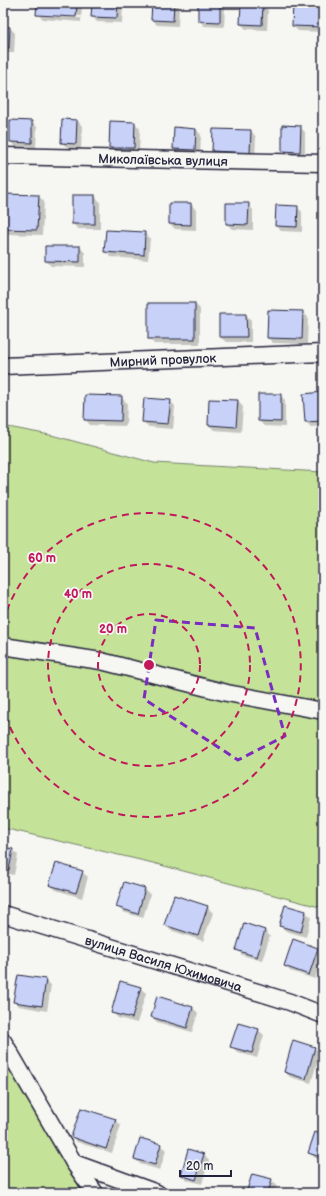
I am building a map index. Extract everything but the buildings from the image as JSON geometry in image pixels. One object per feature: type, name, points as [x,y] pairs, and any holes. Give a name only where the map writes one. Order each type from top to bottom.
[{"type":"street","name":"Миколаївська вулиця","points":[[3,156],[323,163]]},
{"type":"street","name":"Мирний провулок","points":[[3,366],[323,353]]},
{"type":"street","points":[[3,646],[101,661],[227,693],[323,711]]},
{"type":"street","name":"вулиця Василя Юхимовича","points":[[3,914],[290,1002],[323,1015]]},
{"type":"street","points":[[3,1041],[74,1163],[95,1193]]},
{"type":"street","points":[[74,1163],[156,1193]]},
{"type":"highlighted area","points":[[156,620],[255,628],[285,736],[238,760],[144,699]]},
{"type":"green space","points":[[3,426],[55,436],[154,463],[323,472],[323,908],[153,863],[3,828]]},
{"type":"green space","points":[[3,1057],[83,1193],[3,1193]]}]
